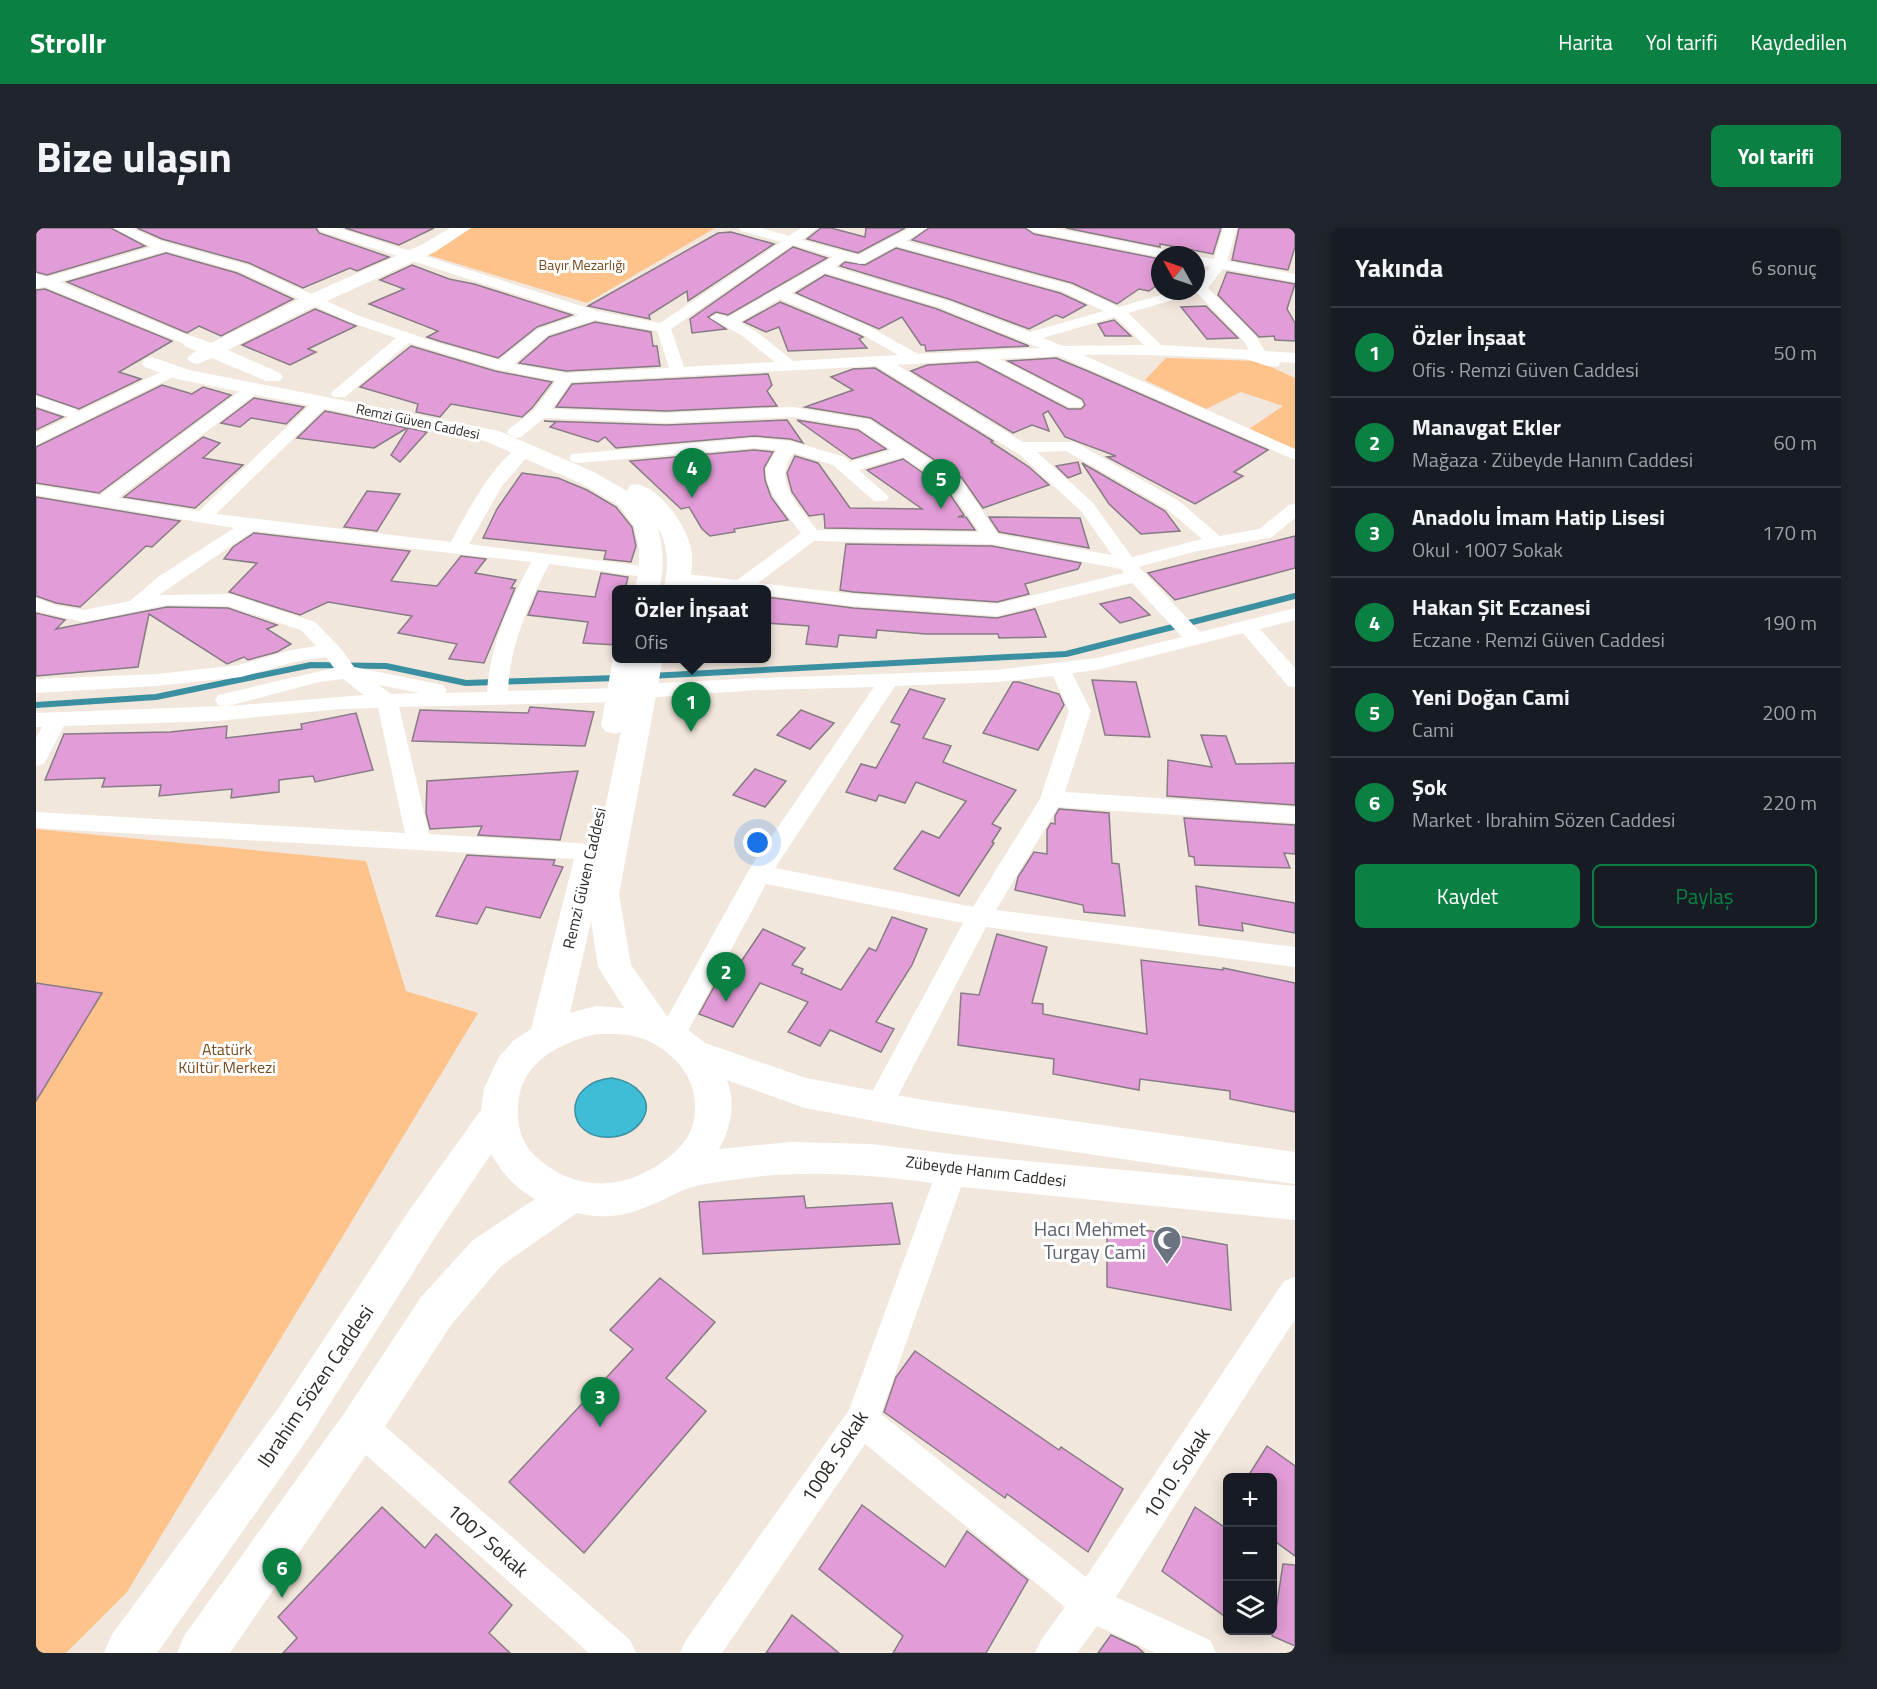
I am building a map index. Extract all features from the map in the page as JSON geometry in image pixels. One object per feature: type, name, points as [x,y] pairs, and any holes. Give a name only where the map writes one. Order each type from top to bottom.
[{"type":"main road","points":[[406,255],[443,228]]},
{"type":"main road","points":[[152,363],[192,342],[307,299],[462,228]]},
{"type":"main road","points":[[173,371],[307,299]]},
{"type":"main road","name":"Remzi Güven Caddesi","points":[[192,342],[256,372],[330,398]]},
{"type":"main road","name":"Remzi Güven Caddesi","points":[[152,363],[173,371],[254,388],[330,398],[578,458],[610,472],[638,490],[654,504],[669,523],[681,550],[676,584]]},
{"type":"main road","name":"Remzi Güven Caddesi","points":[[519,442],[626,500],[646,525],[651,549],[649,581]]},
{"type":"main road","name":"Remzi Güven Caddesi","points":[[547,1036],[635,674]]},
{"type":"main road","name":"Remzi Güven Caddesi","points":[[635,674],[603,894],[615,967],[674,1040]]},
{"type":"main road","points":[[674,1040],[708,1076],[715,1102],[711,1129],[699,1154],[677,1176],[645,1192],[609,1200],[572,1196],[547,1187],[527,1173],[512,1157],[501,1137],[497,1116],[500,1093],[510,1070],[526,1051],[547,1036],[571,1026],[596,1020],[623,1020],[674,1040],[805,1093],[923,1115],[1295,1168]]},
{"type":"main road","name":"Ibrahim Sözen Caddesi","points":[[128,1653],[294,1422],[424,1221],[497,1116]]},
{"type":"main road","name":"Zübeyde Hanım Caddesi","points":[[677,1176],[734,1163],[839,1157],[903,1161],[952,1170],[1295,1203]]},
{"type":"main road","points":[[201,1653],[360,1427],[436,1311],[487,1253],[572,1196]]},
{"type":"street","points":[[120,228],[165,247],[243,268],[307,299],[407,337],[502,366],[566,378],[1063,351],[1157,349],[1295,358]]},
{"type":"street","points":[[325,228],[594,315],[663,328],[810,228]]},
{"type":"street","points":[[746,228],[860,260],[920,228]]},
{"type":"street","points":[[1034,228],[1151,251]]},
{"type":"street","points":[[1205,280],[1219,265],[1230,228]]},
{"type":"street","points":[[896,242],[1066,288],[1118,312],[1157,349]]},
{"type":"street","points":[[39,282],[165,247]]},
{"type":"street","points":[[730,322],[844,256]]},
{"type":"street","points":[[1205,262],[1295,278]]},
{"type":"street","points":[[824,268],[943,304],[1029,337],[1295,455]]},
{"type":"street","points":[[39,282],[119,310],[192,342]]},
{"type":"street","points":[[779,293],[863,329],[915,359]]},
{"type":"street","points":[[1205,298],[1250,339],[1260,357],[1295,372]]},
{"type":"street","points":[[1029,337],[1161,300]]},
{"type":"street","points":[[692,309],[730,322],[758,340],[789,366]]},
{"type":"street","points":[[502,366],[543,332],[594,315]]},
{"type":"street","points":[[663,328],[678,372]]},
{"type":"street","points":[[202,518],[330,398],[407,337]]},
{"type":"street","points":[[982,355],[1075,404]]},
{"type":"street","points":[[879,361],[927,388],[1020,447],[1087,507],[1132,570],[1190,635]]},
{"type":"street","points":[[36,429],[70,412],[152,363]]},
{"type":"street","points":[[36,440],[173,371]]},
{"type":"street","points":[[457,548],[480,506],[509,463],[519,442],[566,378]]},
{"type":"street","points":[[103,501],[254,388]]},
{"type":"street","points":[[36,401],[70,412]]},
{"type":"street","points":[[540,413],[666,418],[793,412],[864,424],[955,484],[992,538]]},
{"type":"street","points":[[578,458],[743,443],[790,446],[839,460],[880,497]]},
{"type":"street","points":[[790,446],[775,465],[774,474],[779,489],[812,535]]},
{"type":"street","points":[[1020,447],[1069,446],[1173,505],[1216,542]]},
{"type":"street","points":[[847,468],[905,451]]},
{"type":"street","points":[[36,490],[249,525],[542,558],[649,581]]},
{"type":"street","points":[[771,590],[853,600],[997,610],[1132,570],[1216,542],[1265,533],[1295,509]]},
{"type":"street","points":[[136,605],[153,589],[222,548],[249,525]]},
{"type":"street","points":[[743,585],[806,537],[812,535],[992,538],[1132,570]]},
{"type":"street","points":[[494,696],[508,626],[542,558]]},
{"type":"street","points":[[676,584],[709,585]]},
{"type":"street","points":[[36,604],[50,610],[84,615],[167,599],[230,600],[308,626],[340,661],[387,701],[419,842]]},
{"type":"street","points":[[36,759],[46,719],[216,714],[341,702],[494,696],[635,674],[888,681],[996,676],[1097,664],[1190,635],[1295,615]]},
{"type":"street","points":[[1246,626],[1295,681]]},
{"type":"street","points":[[36,686],[156,680],[241,670],[291,657],[340,661],[446,691],[494,696]]},
{"type":"street","points":[[140,716],[239,697],[319,676],[340,661]]},
{"type":"street","points":[[878,1107],[979,917],[1051,799],[1080,711],[1060,669]]},
{"type":"street","points":[[674,1040],[759,874],[888,681]]},
{"type":"street","points":[[1051,799],[1295,815]]},
{"type":"street","points":[[36,820],[592,852]]},
{"type":"street","points":[[759,874],[979,917],[1295,957]]},
{"type":"street","name":"1008. Sokak","points":[[699,1653],[862,1420],[952,1170]]},
{"type":"street","name":"1010. Sokak","points":[[1054,1653],[1090,1604],[1295,1292]]},
{"type":"street","points":[[862,1420],[1090,1604],[1197,1653]]},
{"type":"street","name":"1007 Sokak","points":[[360,1427],[617,1653]]},
{"type":"green space","name":"Bayır Mezarlığı","points":[[469,228],[715,228],[587,303],[425,254]]},
{"type":"green space","points":[[1166,358],[1258,361],[1295,378],[1295,450],[1249,429],[1283,406],[1241,392],[1206,409],[1145,380]]},
{"type":"green space","name":"Atatürk Kültür Merkezi","points":[[36,829],[366,861],[406,991],[478,1013],[127,1592],[66,1653],[36,1653]]},
{"type":"water","points":[[612,1078],[628,1083],[640,1092],[646,1106],[645,1114],[635,1128],[621,1136],[596,1136],[585,1130],[577,1121],[575,1110],[577,1099],[584,1089],[595,1082]]},
{"type":"building","points":[[36,228],[111,228],[145,246],[47,275],[36,272]]},
{"type":"building","points":[[137,228],[316,228],[319,233],[389,257],[357,271],[350,268],[303,288],[249,263],[162,239]]},
{"type":"building","points":[[345,228],[434,228],[399,245]]},
{"type":"building","points":[[821,228],[831,228],[865,237],[866,228],[905,228],[858,253],[807,239]]},
{"type":"building","points":[[929,228],[1025,228],[1034,234],[1151,257],[1151,290],[1139,289],[1117,304],[1072,283],[912,240]]},
{"type":"building","points":[[1066,228],[1221,228],[1213,254],[1205,252],[1205,246],[1160,244],[1160,246]]},
{"type":"building","points":[[1239,228],[1295,228],[1295,247],[1288,270],[1232,260]]},
{"type":"building","points":[[731,232],[774,244],[688,301],[687,291],[649,315],[650,319],[588,306],[718,233]]},
{"type":"building","points":[[793,247],[827,258],[728,315],[716,312],[708,317],[726,329],[692,333],[690,319]]},
{"type":"building","points":[[896,248],[1060,293],[1086,305],[1063,318],[1056,315],[1029,329],[949,299],[840,266],[845,262],[865,265]]},
{"type":"building","points":[[166,253],[237,273],[293,299],[221,336],[199,326],[187,333],[67,282]]},
{"type":"building","points":[[412,265],[449,279],[474,284],[572,315],[537,327],[498,358],[439,341],[427,337],[438,331],[369,304],[404,289],[380,280]]},
{"type":"building","points":[[1227,272],[1295,284],[1287,309],[1295,323],[1295,341],[1275,340],[1274,336],[1259,337],[1218,295]]},
{"type":"building","points":[[825,275],[937,309],[1029,346],[926,351],[925,345],[921,345],[902,317],[879,329],[796,293]]},
{"type":"building","points":[[45,289],[172,341],[119,372],[141,379],[79,409],[36,394],[36,290]]},
{"type":"building","points":[[780,302],[863,337],[859,339],[867,348],[788,351],[779,327],[766,332],[744,322]]},
{"type":"building","points":[[1206,306],[1238,338],[1207,339],[1181,307]]},
{"type":"building","points":[[315,309],[356,326],[308,349],[316,352],[290,365],[242,345]]},
{"type":"building","points":[[1114,320],[1131,336],[1105,336],[1098,324]]},
{"type":"building","points":[[595,322],[651,332],[653,346],[657,346],[660,366],[566,371],[519,363],[549,337]]},
{"type":"building","points":[[411,346],[495,371],[552,382],[522,417],[451,404],[440,417],[416,412],[418,404],[360,387]]},
{"type":"building","points":[[1056,358],[1268,450],[1234,472],[1243,476],[1195,504],[1107,457],[1116,456],[1065,437],[1048,411],[1043,414],[1049,431],[1032,425],[1013,433],[911,371],[927,365],[978,362],[1068,409],[1081,409],[1085,405],[1082,399],[1008,361]]},
{"type":"building","points":[[875,368],[993,441],[991,442],[1029,467],[1049,485],[983,508],[962,478],[871,418],[805,407],[853,390],[831,377],[853,369]]},
{"type":"building","points":[[768,374],[772,385],[767,391],[777,406],[666,411],[556,407],[572,384]]},
{"type":"building","points":[[162,385],[192,394],[203,387],[231,395],[99,493],[36,483],[36,447]]},
{"type":"building","points":[[254,398],[304,407],[286,424],[251,418],[240,427],[221,423]]},
{"type":"building","points":[[36,408],[63,417],[36,430]]},
{"type":"building","points":[[325,411],[407,428],[374,448],[297,438]]},
{"type":"building","points":[[787,420],[803,443],[790,439],[754,436],[616,448],[605,437],[598,442],[550,427],[556,422],[544,421],[666,425]]},
{"type":"building","points":[[797,420],[858,430],[886,449],[852,459]]},
{"type":"building","points":[[408,428],[427,432],[400,462],[391,455]]},
{"type":"building","points":[[203,437],[220,443],[203,458],[243,465],[195,508],[124,497]]},
{"type":"building","points":[[754,450],[773,452],[764,468],[765,480],[771,497],[788,520],[734,529],[735,532],[710,536],[702,529],[689,507],[681,509],[630,461]]},
{"type":"building","points":[[795,456],[818,463],[850,508],[922,509],[867,470],[903,459],[947,490],[964,515],[958,517],[966,517],[975,530],[825,528],[824,514],[809,516],[792,492],[787,473]]},
{"type":"building","points":[[1078,462],[1081,473],[1068,478],[1056,466]]},
{"type":"building","points":[[1082,463],[1165,511],[1180,531],[1141,534],[1109,504]]},
{"type":"building","points":[[522,473],[558,478],[587,490],[616,507],[632,527],[636,546],[631,562],[604,559],[606,551],[483,538],[497,509]]},
{"type":"building","points":[[367,491],[400,494],[377,531],[344,527]]},
{"type":"building","points":[[36,497],[180,521],[152,547],[146,546],[80,607],[56,603],[36,596]]},
{"type":"building","points":[[989,517],[1080,518],[1089,548],[999,532]]},
{"type":"building","points":[[254,533],[410,551],[391,581],[437,586],[461,556],[486,559],[475,573],[516,580],[511,588],[515,588],[484,663],[449,659],[457,644],[398,633],[412,616],[328,602],[300,615],[229,592],[257,563],[224,559],[233,547]]},
{"type":"building","points":[[1295,536],[1295,568],[1175,600],[1148,573]]},
{"type":"building","points":[[846,544],[992,546],[1081,563],[1078,569],[1025,584],[1029,594],[997,602],[853,592],[840,590]]},
{"type":"building","points":[[601,573],[628,577],[626,585],[612,585],[612,645],[583,643],[588,622],[528,615],[538,591],[595,597]]},
{"type":"building","points":[[1130,597],[1150,615],[1120,623],[1100,604]]},
{"type":"building","points":[[771,598],[853,608],[997,618],[1035,609],[1046,637],[999,638],[998,634],[926,634],[877,630],[876,638],[839,635],[837,647],[806,644],[809,626],[771,623]]},
{"type":"building","points":[[167,607],[228,608],[277,625],[267,629],[291,644],[277,652],[248,660],[244,657],[227,664],[149,614],[138,667],[36,676],[36,613],[65,620],[56,629]]},
{"type":"building","points":[[1092,680],[1136,682],[1150,737],[1105,735]]},
{"type":"building","points":[[1013,682],[1059,694],[1064,705],[1038,750],[983,733]]},
{"type":"building","points":[[910,689],[945,699],[923,738],[951,746],[943,762],[1016,790],[992,824],[1001,828],[992,842],[994,843],[959,896],[894,869],[922,831],[939,838],[966,801],[916,782],[905,803],[879,795],[876,801],[846,792],[861,764],[876,768],[900,725],[891,722]]},
{"type":"building","points":[[530,707],[594,712],[585,746],[412,741],[420,710],[528,713]]},
{"type":"building","points":[[801,710],[834,723],[810,749],[777,735]]},
{"type":"building","points":[[356,713],[373,770],[315,782],[313,776],[279,780],[279,792],[231,798],[232,789],[159,796],[161,785],[102,787],[105,778],[45,780],[64,734],[170,732],[227,726],[226,738],[302,729],[301,724]]},
{"type":"building","points":[[1201,735],[1226,736],[1236,764],[1295,763],[1295,805],[1167,796],[1168,760],[1212,767]]},
{"type":"building","points":[[755,769],[786,781],[765,807],[733,795]]},
{"type":"building","points":[[578,771],[560,840],[478,835],[482,826],[430,829],[426,813],[427,781]]},
{"type":"building","points":[[1059,809],[1109,813],[1112,863],[1119,864],[1125,916],[1084,912],[1083,905],[1015,890],[1018,877],[1034,852],[1047,854],[1047,830],[1051,823],[1055,824],[1055,816]]},
{"type":"building","points":[[1184,818],[1295,825],[1295,854],[1284,853],[1290,868],[1195,865],[1194,857],[1189,856]]},
{"type":"building","points":[[467,855],[555,860],[553,865],[563,867],[540,918],[486,907],[477,924],[436,916]]},
{"type":"building","points":[[1196,886],[1295,903],[1295,933],[1242,923],[1243,931],[1199,925]]},
{"type":"building","points":[[892,917],[927,929],[912,965],[876,1022],[894,1029],[881,1052],[830,1030],[820,1046],[788,1032],[808,1002],[760,983],[733,1027],[699,1014],[719,978],[728,981],[763,929],[805,948],[792,965],[803,969],[801,973],[841,990],[869,948],[876,951]]},
{"type":"building","points":[[997,934],[1047,947],[1032,1003],[1043,1004],[1043,1014],[1147,1034],[1141,960],[1223,970],[1223,968],[1295,983],[1295,1112],[1230,1099],[1230,1091],[1140,1079],[1139,1090],[1053,1074],[1054,1059],[958,1045],[961,993],[979,995]]},
{"type":"building","points":[[36,983],[102,993],[36,1101]]},
{"type":"building","points":[[804,1196],[806,1208],[892,1203],[900,1244],[703,1254],[699,1202]]},
{"type":"building","name":"Hacı Mehmet Turgay Cami","points":[[1107,1223],[1227,1245],[1231,1310],[1107,1287]]},
{"type":"building","points":[[660,1278],[715,1322],[666,1378],[706,1411],[584,1553],[509,1482],[633,1349],[610,1330]]},
{"type":"building","points":[[915,1351],[1059,1450],[1061,1447],[1123,1489],[1088,1552],[1007,1494],[1005,1498],[884,1412],[896,1377]]},
{"type":"building","points":[[1267,1446],[1295,1466],[1295,1556],[1277,1543],[1277,1473],[1250,1473]]},
{"type":"building","points":[[862,1505],[945,1567],[967,1531],[1028,1580],[986,1653],[893,1653],[903,1636],[819,1569]]},
{"type":"building","points":[[382,1507],[425,1548],[436,1534],[512,1605],[489,1633],[510,1653],[283,1653],[297,1638],[278,1617]]},
{"type":"building","points":[[1195,1507],[1223,1526],[1223,1615],[1162,1571]]},
{"type":"building","points":[[1283,1564],[1295,1565],[1295,1646],[1272,1636],[1277,1635],[1277,1603]]},
{"type":"building","points":[[792,1615],[839,1653],[766,1653]]},
{"type":"building","points":[[1111,1635],[1137,1647],[1144,1653],[1098,1653]]},
{"type":"waterway","points":[[650,676],[1066,654],[1295,596]]},
{"type":"waterway","points":[[36,705],[156,697],[311,665],[386,666],[466,683],[617,678]]},
{"type":"place","name":"Hakan Şit Eczanesi","points":[[692,498]]},
{"type":"place","name":"Yeni Doğan Cami","points":[[941,509]]},
{"type":"place","name":"Özler İnşaat","points":[[691,732]]},
{"type":"place","name":"Manavgat Ekler","points":[[726,1002]]},
{"type":"place","name":"Hacı Mehmet Turgay Cami","points":[[1167,1266]]},
{"type":"place","name":"Anadolu İmam Hatip Lisesi","points":[[600,1427]]},
{"type":"place","name":"Şok","points":[[282,1598]]}]
